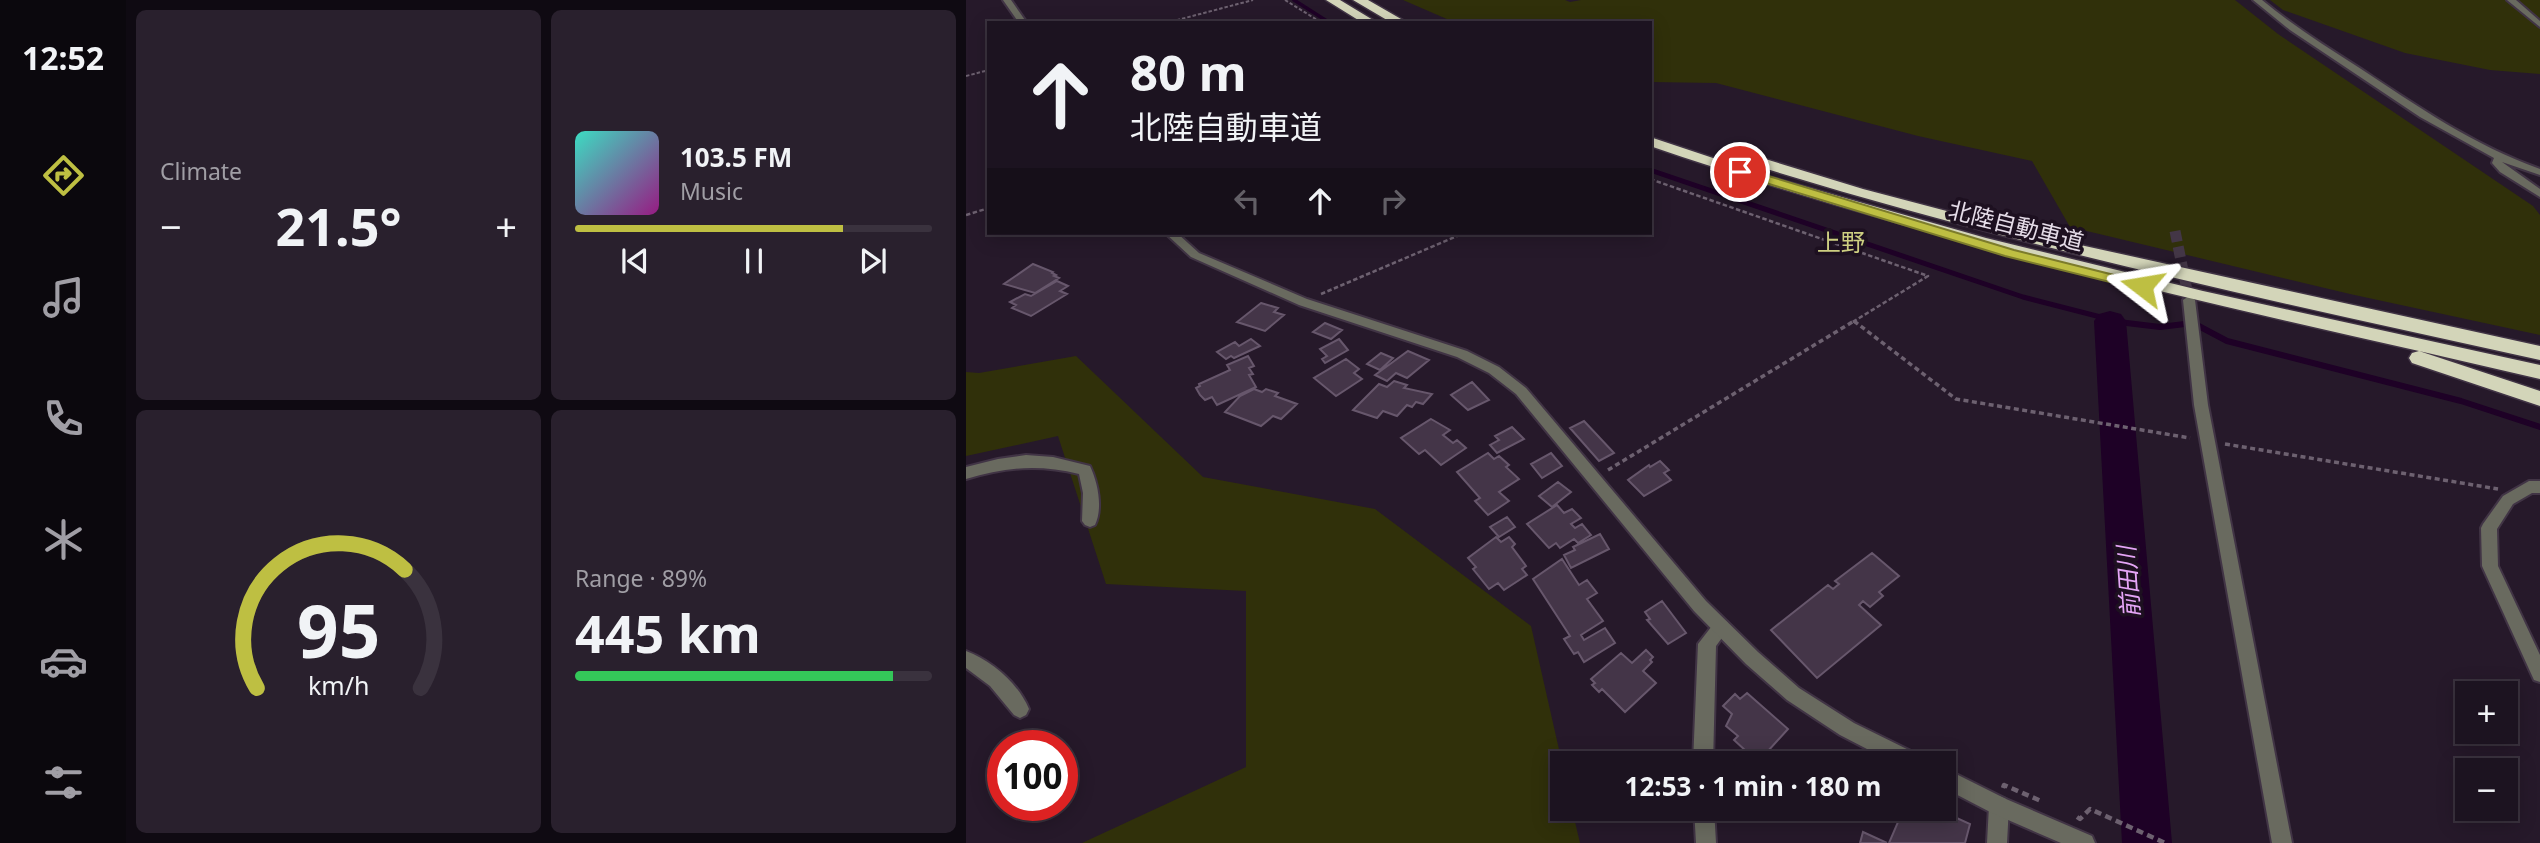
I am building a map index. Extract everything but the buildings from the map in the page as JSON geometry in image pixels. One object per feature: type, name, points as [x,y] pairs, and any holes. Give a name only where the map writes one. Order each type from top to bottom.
[{"type":"highway","points":[[1332,0],[1369,21]]},
{"type":"highway","points":[[1359,0],[1398,21]]},
{"type":"highway","name":"北陸自動車道","points":[[1652,128],[1774,167],[1948,217],[2168,271],[2540,353]]},
{"type":"highway","name":"北陸自動車道","points":[[1652,142],[1766,180],[1940,232],[2164,288],[2540,372]]},
{"type":"highway","points":[[1940,232],[2009,253],[2396,351],[2540,399]]},
{"type":"street","points":[[1007,0],[1022,21]]},
{"type":"street","points":[[2257,0],[2284,22],[2446,130],[2499,157],[2540,172]]},
{"type":"street","points":[[2511,0],[2540,25]]},
{"type":"street","points":[[2499,157],[2497,163],[2504,170],[2540,194]]},
{"type":"street","points":[[1173,235],[1195,255],[1303,302],[1415,337],[1462,354],[1494,370],[1521,391],[1721,627],[1793,694],[1847,729],[1890,751]]},
{"type":"street","points":[[2189,300],[2208,441],[2282,843]]},
{"type":"street","points":[[966,473],[1018,461],[1048,460],[1085,470],[1091,493],[1090,521]]},
{"type":"street","points":[[2540,487],[2529,487],[2508,500],[2489,528],[2490,566],[2540,674]]},
{"type":"street","points":[[1703,751],[1707,644],[1721,627]]},
{"type":"street","points":[[966,659],[976,663],[1009,691],[1020,709]]},
{"type":"street","points":[[1956,784],[2085,843]]},
{"type":"street","points":[[1997,843],[1999,806]]},
{"type":"street","points":[[1705,821],[1706,843]]},
{"type":"path","points":[[1174,21],[1253,0]]},
{"type":"path","points":[[1286,0],[1319,21]]},
{"type":"path","points":[[966,76],[987,70]]},
{"type":"path","points":[[1594,479],[1928,276],[1652,180]]},
{"type":"path","points":[[966,215],[987,209]]},
{"type":"path","points":[[1303,302],[1459,235]]},
{"type":"path","points":[[1854,321],[1956,400],[2066,416],[2520,493]]},
{"type":"path","points":[[2090,809],[2165,843]]},
{"type":"shaded area","points":[[1403,0],[2235,0],[2278,34],[2533,206],[2540,215],[2540,335],[2350,294],[2070,227],[2032,161],[1918,136],[1716,83],[1652,82],[1652,21],[1451,21]]},
{"type":"shaded area","points":[[2270,0],[2540,0],[2540,74],[2490,70],[2405,53],[2283,10]]},
{"type":"shaded area","points":[[1076,356],[1203,477],[1375,509],[1531,626],[1559,751],[1550,751],[1550,821],[1575,821],[1580,843],[1082,843],[1246,767],[1246,591],[1106,584],[1058,436],[966,456],[966,372],[979,373]]},
{"type":"waterway","points":[[1294,0],[1327,21]]},
{"type":"waterway","points":[[1652,171],[2023,297],[2122,322]]},
{"type":"waterway","points":[[2110,321],[2122,322]]},
{"type":"waterway","name":"前田川","points":[[2110,321],[2147,843]]},
{"type":"waterway","points":[[2122,322],[2160,327],[2193,323],[2227,341],[2461,401],[2540,427]]},
{"type":"tunnel","points":[[2175,231],[2189,300]]},
{"type":"district","name":"上野","points":[[1841,243]]},
{"type":"route","points":[[1740,172],[2009,253],[2142,286]]}]
